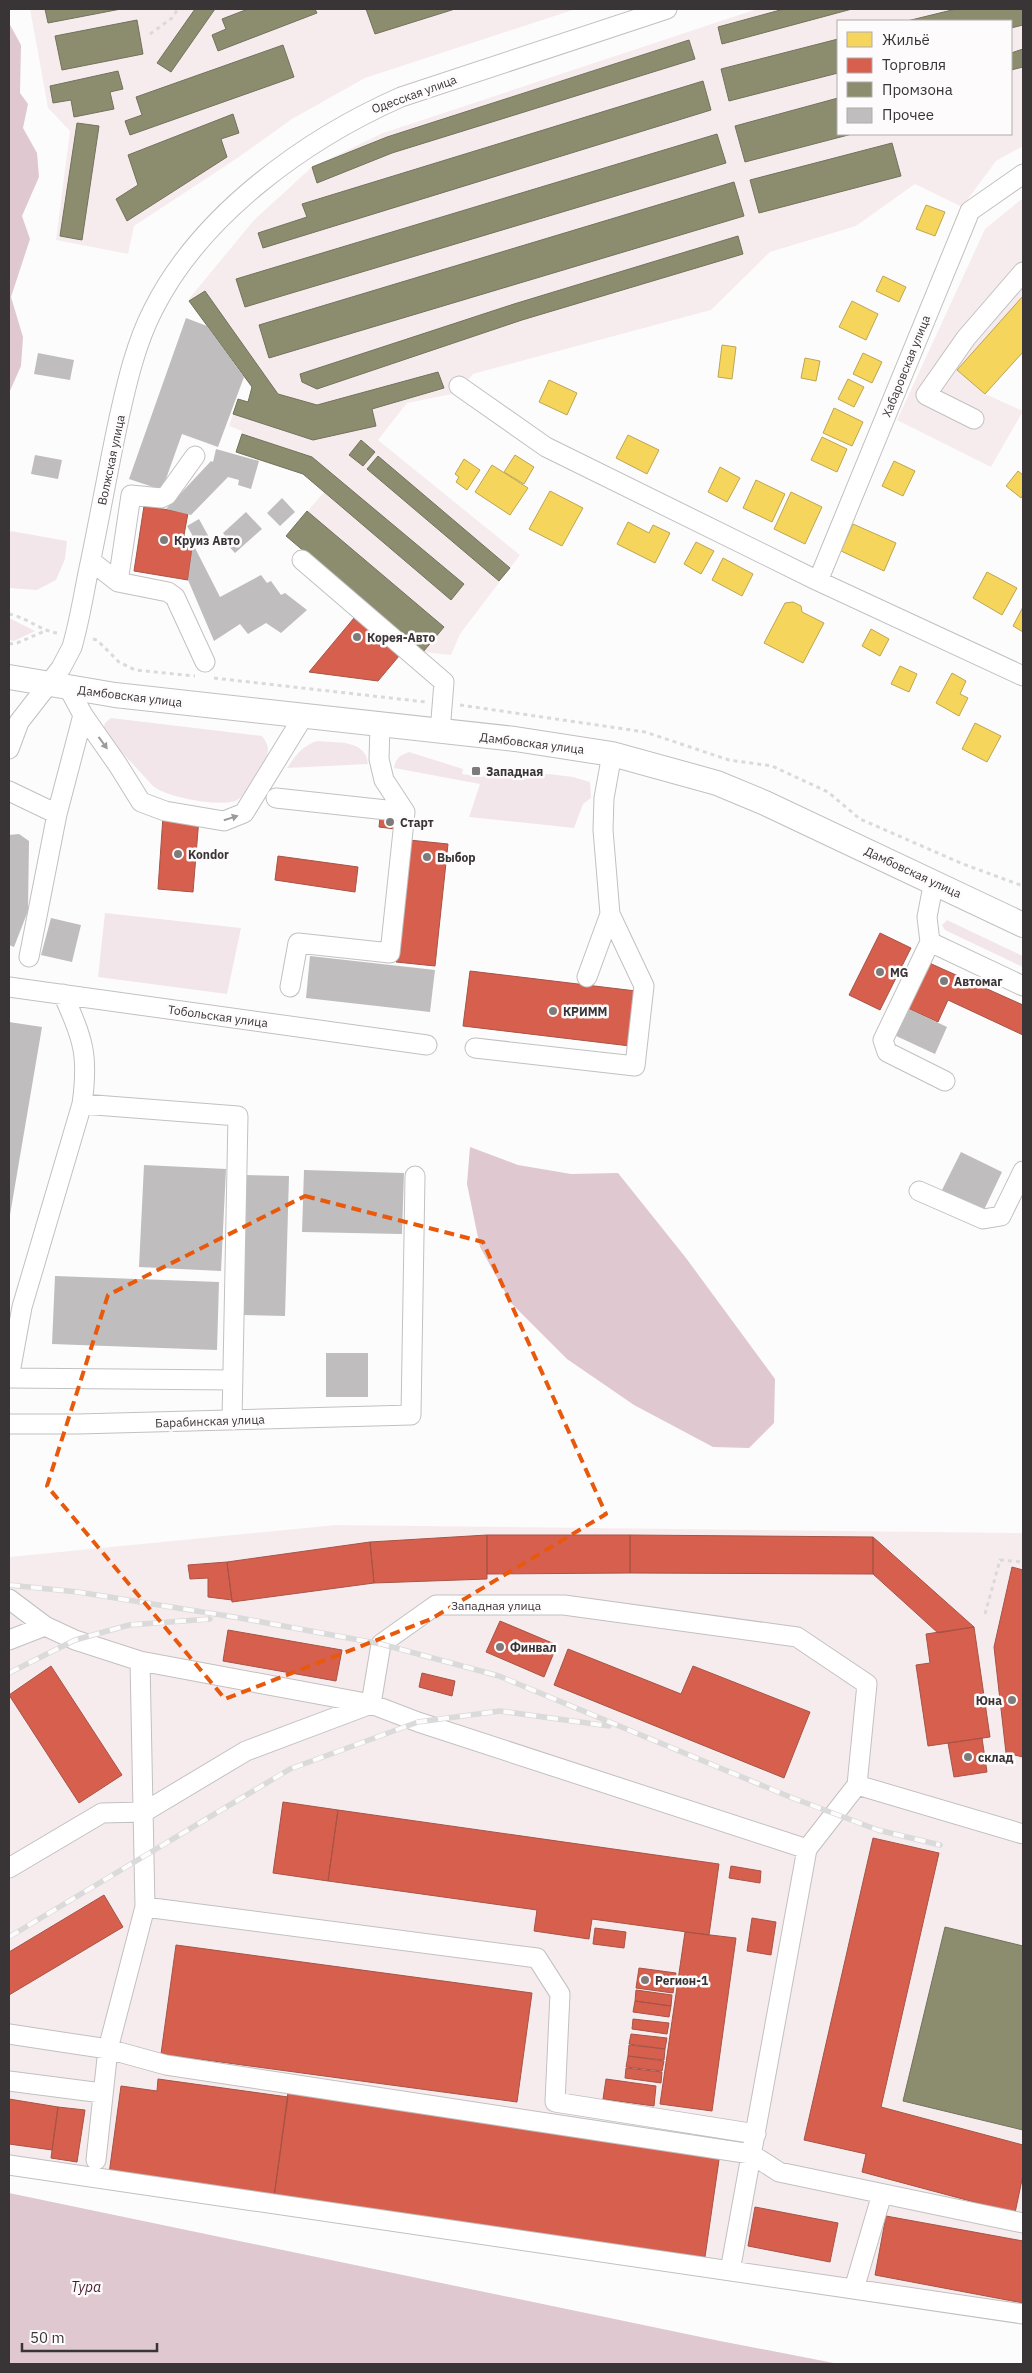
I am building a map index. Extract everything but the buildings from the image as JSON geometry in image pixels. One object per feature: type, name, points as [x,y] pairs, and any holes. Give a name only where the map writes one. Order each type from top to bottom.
[{"type":"main road","name":"Дамбовская улица","points":[[9,677],[116,695],[524,741],[612,754],[717,783],[814,824],[1023,925]]},
{"type":"main road","points":[[972,900],[1023,910]]},
{"type":"main road","points":[[972,900],[1012,935],[1023,942]]},
{"type":"street","name":"Одесская улица","points":[[198,246],[241,200],[269,176],[329,133],[359,116],[400,97],[667,9]]},
{"type":"street","name":"Хабаровская улица","points":[[818,581],[970,211],[1023,175]]},
{"type":"street","name":"Волжская улица","points":[[59,686],[75,635],[119,417],[139,346],[162,295],[198,246]]},
{"type":"street","points":[[974,419],[926,395],[966,338],[1023,272]]},
{"type":"street","points":[[459,386],[546,447],[818,581],[1023,676]]},
{"type":"street","points":[[118,582],[131,495],[161,498],[167,495],[195,456]]},
{"type":"street","points":[[302,560],[444,682],[440,732]]},
{"type":"street","points":[[91,561],[118,582],[168,592],[175,597],[206,672]]},
{"type":"street","points":[[9,749],[22,718],[59,686],[83,715],[141,802],[165,811],[224,821],[244,814],[304,717]]},
{"type":"street","points":[[29,957],[57,814],[83,715]]},
{"type":"street","points":[[290,987],[298,943],[390,953],[406,812],[384,780],[380,759],[380,726]]},
{"type":"street","points":[[474,1048],[635,1066],[644,986],[610,914],[603,830],[604,798],[612,754]]},
{"type":"street","points":[[9,791],[57,814]]},
{"type":"street","points":[[276,798],[406,812]]},
{"type":"street","points":[[934,881],[927,917],[930,942],[883,1040],[887,1052],[945,1081]]},
{"type":"street","points":[[587,977],[610,914]]},
{"type":"street","points":[[930,942],[1023,986]]},
{"type":"street","name":"Тобольская улица","points":[[9,987],[427,1045]]},
{"type":"street","points":[[63,994],[84,1046],[86,1076],[82,1104],[22,1307],[9,1378],[233,1380]]},
{"type":"street","points":[[82,1104],[238,1116],[232,1420]]},
{"type":"street","points":[[919,1191],[982,1219],[1001,1216],[1023,1171]]},
{"type":"street","name":"Барабинская улица","points":[[9,1424],[78,1424],[411,1415],[416,1176]]},
{"type":"street","points":[[9,1599],[45,1626],[75,1640],[140,1661],[372,1704],[418,1722],[807,1849]]},
{"type":"street","name":"Западная улица","points":[[372,1704],[381,1644],[436,1606],[564,1605],[797,1637],[867,1684],[857,1785]]},
{"type":"street","points":[[9,1640],[45,1626]]},
{"type":"street","points":[[96,2160],[108,2049],[145,1907],[140,1661]]},
{"type":"street","points":[[9,1868],[102,1813],[144,1812],[246,1751],[372,1704]]},
{"type":"street","points":[[730,2271],[807,1849],[857,1785],[1023,1834]]},
{"type":"street","points":[[145,1907],[537,1958],[560,1994],[555,2102],[756,2134]]},
{"type":"street","points":[[9,2034],[108,2049],[166,2065],[751,2154],[779,2172],[1023,2223]]},
{"type":"street","points":[[9,2081],[102,2093]]},
{"type":"street","points":[[9,2165],[1023,2314]]},
{"type":"street","points":[[854,2289],[882,2194]]},
{"type":"path","points":[[150,34],[172,18],[178,9]]},
{"type":"path","points":[[9,614],[16,615],[46,631],[17,643],[9,644]]},
{"type":"path","points":[[75,635],[97,640],[119,662],[135,670],[206,672],[443,704]]},
{"type":"path","points":[[985,1614],[1000,1560],[1023,1562]]},
{"type":"highlighted area","points":[[305,1196],[483,1242],[606,1514],[431,1619],[225,1699],[47,1486],[108,1295]]},
{"type":"shaded area","points":[[30,9],[576,9],[365,78],[292,119],[236,159],[134,226],[128,254],[56,240],[70,131],[48,108]]},
{"type":"shaded area","points":[[757,9],[1023,9],[1023,146],[996,161],[962,207],[915,184],[856,226],[770,252],[711,310],[473,374],[457,393],[407,403],[378,440],[520,555],[460,634],[451,655],[423,652],[286,536],[324,492],[303,474],[236,452],[242,431],[229,426],[238,399],[248,402],[252,386],[188,300],[254,220],[312,167],[383,133]]},
{"type":"shaded area","points":[[1023,198],[1023,352],[985,394],[1023,411],[991,467],[897,420],[985,229]]},
{"type":"shaded area","points":[[11,531],[67,541],[65,559],[56,580],[37,590],[9,588],[9,533]]},
{"type":"shaded area","points":[[9,618],[35,631],[14,641],[9,640]]},
{"type":"shaded area","points":[[111,718],[262,736],[268,750],[267,757],[261,772],[252,786],[235,801],[217,803],[180,797],[153,786],[102,731],[105,723]]},
{"type":"shaded area","points":[[317,741],[356,746],[366,756],[368,764],[287,768],[303,748]]},
{"type":"shaded area","points":[[409,752],[463,769],[462,774],[483,777],[485,772],[517,776],[549,774],[573,777],[590,782],[591,798],[583,804],[574,828],[469,817],[480,784],[394,768],[399,757]]},
{"type":"shaded area","points":[[105,913],[241,928],[227,994],[98,977]]},
{"type":"shaded area","points":[[947,920],[1023,956],[1023,967],[945,930],[942,925]]},
{"type":"shaded area","points":[[336,1525],[1023,1533],[1023,2308],[9,2158],[9,1557]]},
{"type":"water","points":[[9,23],[21,45],[20,93],[28,104],[23,128],[37,153],[39,177],[22,216],[30,239],[11,297],[23,337],[21,366],[9,393]]},
{"type":"water","points":[[470,1147],[518,1165],[571,1174],[618,1173],[686,1258],[775,1379],[774,1423],[749,1448],[713,1447],[634,1405],[567,1359],[511,1303],[480,1247],[467,1184]]},
{"type":"water","name":"Тура","points":[[9,2193],[720,2341],[839,2364],[9,2364]]},
{"type":"railway","points":[[9,1585],[78,1592],[240,1618],[381,1644],[499,1676],[790,1797],[878,1830],[940,1845]]},
{"type":"railway","points":[[9,1673],[75,1640],[129,1625],[210,1619]]},
{"type":"railway","points":[[9,1937],[290,1769],[418,1722],[500,1711],[609,1726]]},
{"type":"place","name":"Круиз Авто","points":[[164,540]]},
{"type":"place","name":"Корея-Авто","points":[[357,637]]},
{"type":"place","name":"Западная","points":[[476,771]]},
{"type":"place","name":"Старт","points":[[390,822]]},
{"type":"place","name":"Kondor","points":[[178,854]]},
{"type":"place","name":"Выбор","points":[[427,857]]},
{"type":"place","name":"MG","points":[[880,972]]},
{"type":"place","name":"Автомаг","points":[[944,981]]},
{"type":"place","name":"КРИММ","points":[[553,1011]]},
{"type":"place","name":"Финвал","points":[[500,1647]]},
{"type":"place","name":"Юна","points":[[1012,1700]]},
{"type":"place","name":"склад","points":[[968,1757]]},
{"type":"place","name":"Регион-1","points":[[645,1980]]}]
